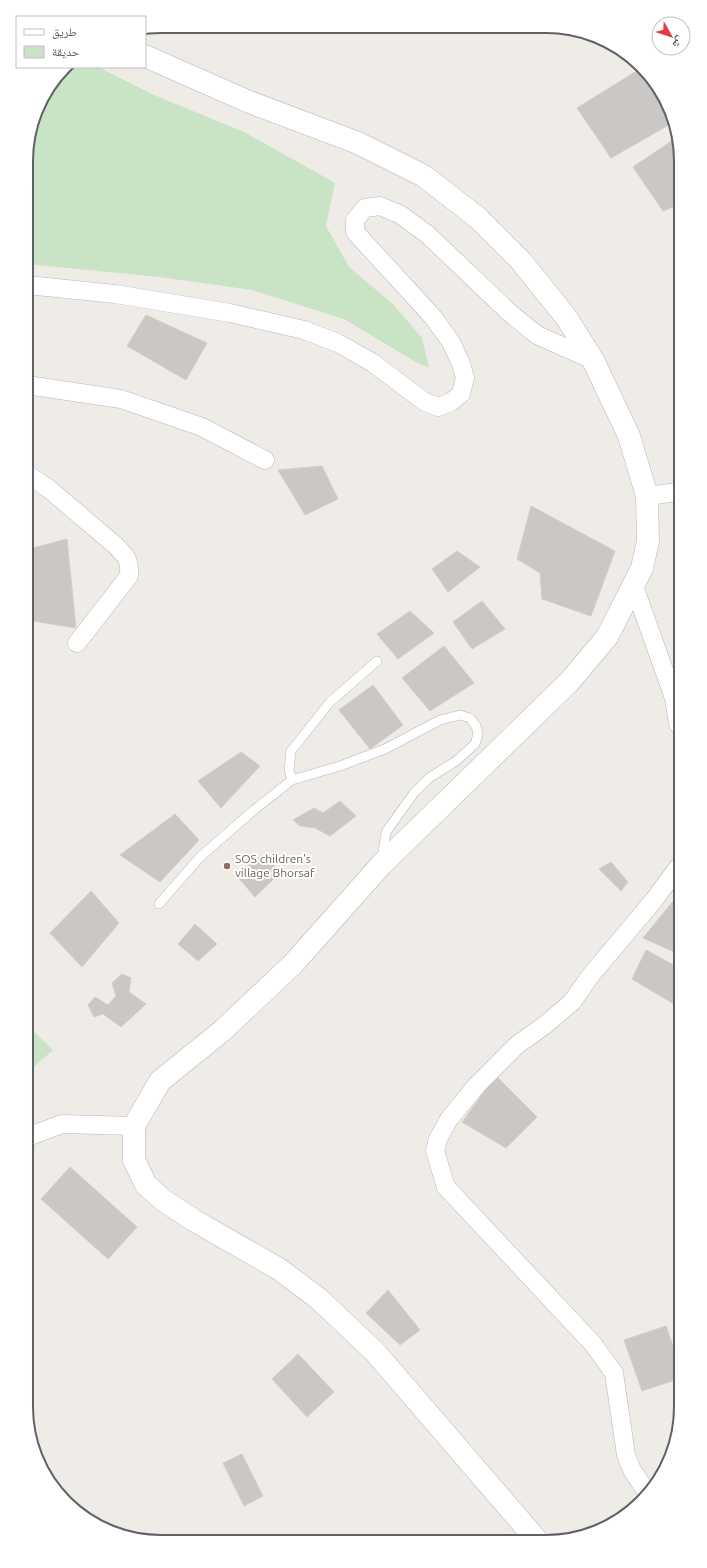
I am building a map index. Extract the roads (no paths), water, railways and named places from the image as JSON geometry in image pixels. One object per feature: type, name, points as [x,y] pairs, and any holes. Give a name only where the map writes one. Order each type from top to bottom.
[{"type":"main road","points":[[146,56],[247,101],[358,144],[424,176],[478,218],[521,261],[566,317],[593,360],[629,436],[647,496],[648,541],[642,568],[607,637],[569,682],[381,865],[293,964],[222,1031],[160,1081],[134,1126],[134,1160],[146,1185],[163,1200],[195,1221],[279,1269],[319,1299],[342,1319],[375,1352],[455,1447],[532,1535]]},
{"type":"street","points":[[33,286],[115,294],[230,313],[304,330],[338,343],[373,363],[424,402],[438,407],[451,402],[461,394],[465,378],[461,364],[451,342],[433,317],[355,232],[355,220],[365,208],[380,206],[402,215],[427,234],[511,314],[537,335],[593,360]]},
{"type":"street","points":[[33,386],[121,400],[202,427],[264,460]]},
{"type":"street","points":[[33,479],[115,545],[125,554],[130,563],[130,576],[77,644]]},
{"type":"street","points":[[647,496],[674,493]]},
{"type":"street","points":[[634,586],[674,698]]},
{"type":"street","points":[[644,1489],[632,1470],[626,1455],[614,1373],[592,1344],[446,1187],[435,1150],[438,1138],[449,1119],[477,1085],[518,1045],[572,1002],[591,975],[654,900],[674,873]]},
{"type":"street","points":[[33,1135],[62,1124],[134,1126]]},
{"type":"lane","points":[[292,780],[288,770],[291,751],[330,702],[377,661]]},
{"type":"lane","points":[[159,904],[200,857],[254,810],[292,780],[340,766],[385,748],[440,720],[460,715],[470,718],[476,726],[478,734],[474,744],[456,761],[429,778],[414,793],[386,832],[381,865]]},
{"type":"place","name":"SOS children's village Bhorsaf","points":[[227,866]]}]
